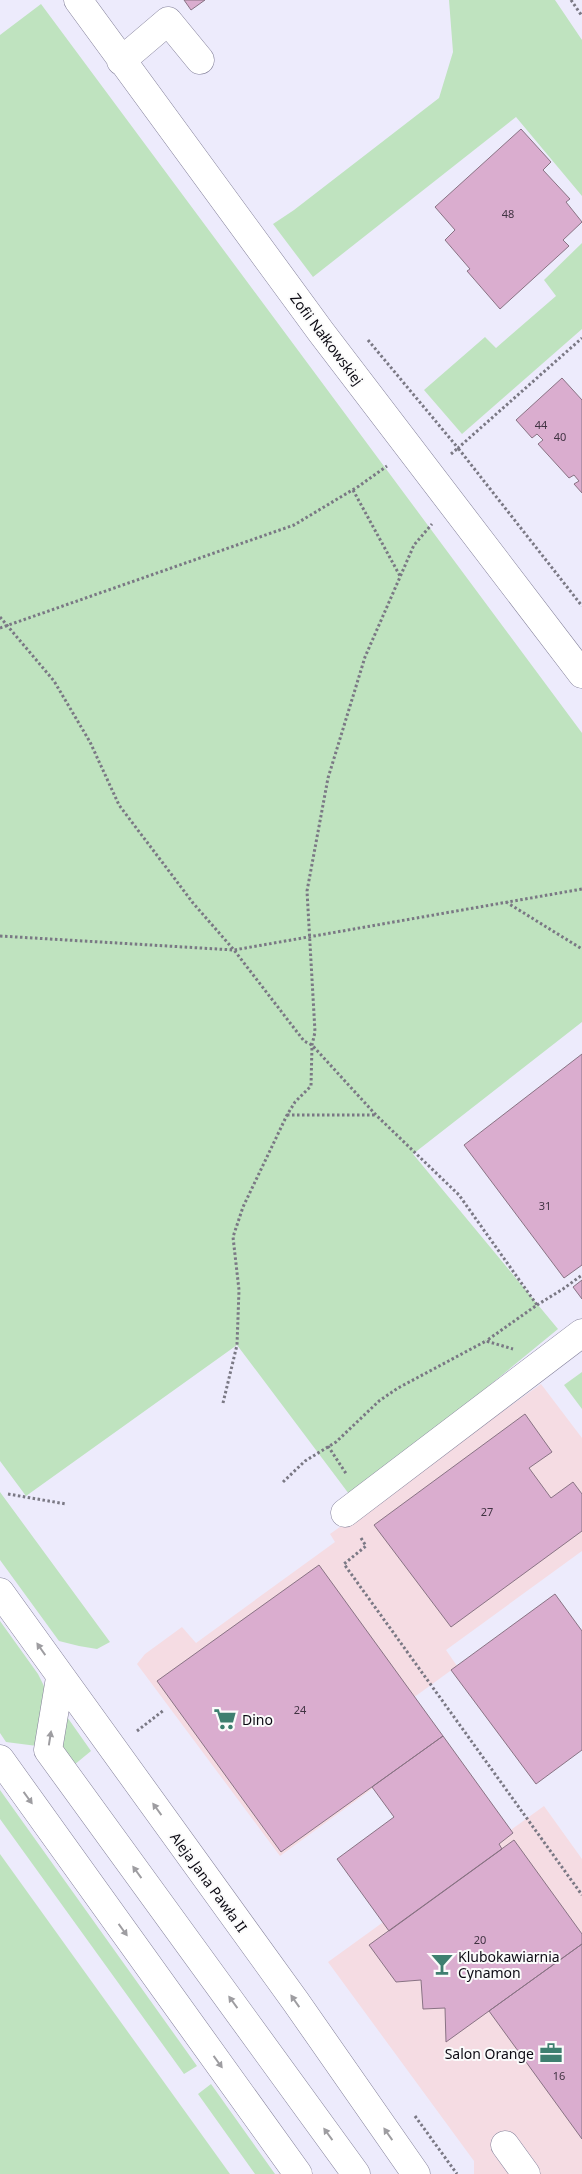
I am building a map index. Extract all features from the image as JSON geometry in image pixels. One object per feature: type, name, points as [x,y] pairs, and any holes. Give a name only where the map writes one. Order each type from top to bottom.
[{"type":"street","name":"Zofii Nałkowskiej","points":[[78,0],[321,332],[582,674]]},
{"type":"street","points":[[121,60],[168,21],[200,60]]},
{"type":"street","points":[[344,1513],[582,1333]]},
{"type":"street","name":"Aleja Jana Pawła II","points":[[0,1592],[60,1678],[256,1946],[416,2174]]},
{"type":"street","points":[[60,1678],[48,1750],[356,2174]]},
{"type":"street","points":[[0,1759],[298,2174]]},
{"type":"street","points":[[505,2145],[526,2174]]},
{"type":"path","points":[[572,0],[582,16]]},
{"type":"path","points":[[364,336],[458,448],[582,606]]},
{"type":"path","points":[[458,448],[582,338]]},
{"type":"path","points":[[0,628],[294,525],[352,490],[391,463]]},
{"type":"path","points":[[352,490],[401,577]]},
{"type":"path","points":[[223,1403],[237,1345],[239,1290],[233,1237],[243,1207],[288,1115],[295,1102],[311,1086],[312,1045],[315,1032],[308,936],[307,891],[328,778],[365,657],[414,545],[436,520]]},
{"type":"path","points":[[0,617],[54,681],[90,742],[119,805],[193,902],[234,950],[304,1041],[312,1045],[376,1115],[459,1195],[537,1304]]},
{"type":"path","points":[[0,936],[234,950],[582,888]]},
{"type":"path","points":[[505,902],[582,949]]},
{"type":"path","points":[[288,1115],[376,1115]]},
{"type":"path","points":[[283,1482],[305,1461],[336,1442],[379,1401],[398,1388],[486,1341],[582,1274]]},
{"type":"path","points":[[486,1341],[516,1350],[536,1368]]},
{"type":"path","points":[[328,1446],[342,1466]]},
{"type":"path","points":[[8,1494],[66,1504]]},
{"type":"path","points":[[344,1564],[582,1895]]},
{"type":"path","points":[[410,2110],[457,2174]]},
{"type":"shaded area","points":[[541,1384],[582,1438],[582,1551],[446,1650],[457,1666],[413,1698],[442,1738],[280,1856],[137,1664],[145,1654],[182,1627],[196,1643],[335,1542],[330,1534]]},
{"type":"shaded area","points":[[544,1806],[582,1859],[582,2174],[474,2174],[474,2161],[328,1962]]},
{"type":"green space","points":[[449,0],[555,0],[582,40],[582,196],[516,117],[313,277],[273,224],[294,210],[439,98],[453,52]]},
{"type":"green space","points":[[41,4],[582,733],[582,1022],[413,1154],[558,1329],[352,1498],[237,1345],[26,1496],[0,1461],[0,35]]},
{"type":"green space","points":[[582,243],[582,329],[462,434],[424,390],[485,337],[496,348],[556,296],[544,280]]},
{"type":"green space","points":[[582,1372],[582,1409],[564,1385]]},
{"type":"green space","points":[[0,1492],[110,1642],[97,1649],[59,1641],[0,1560]]},
{"type":"green space","points":[[0,1621],[38,1674],[47,1692],[37,1746],[6,1742],[0,1733]]},
{"type":"green space","points":[[65,1714],[91,1751],[74,1765],[59,1745]]},
{"type":"green space","points":[[0,1790],[197,2066],[184,2074],[0,1819]]},
{"type":"green space","points":[[0,1854],[230,2174],[0,2174]]},
{"type":"green space","points":[[211,2084],[275,2174],[255,2174],[198,2094]]},
{"type":"building","points":[[184,0],[205,0],[191,10]]},
{"type":"building","points":[[521,129],[551,162],[543,170],[570,199],[566,202],[582,222],[563,240],[569,246],[500,309],[467,271],[470,269],[445,240],[455,230],[435,207]]},
{"type":"building","points":[[562,378],[582,400],[582,493],[574,484],[579,481],[574,475],[569,478],[538,444],[543,440],[537,434],[532,438],[516,420]]},
{"type":"building","points":[[582,1054],[582,1265],[564,1278],[464,1145]]},
{"type":"building","points":[[582,1280],[582,1299],[573,1287]]},
{"type":"building","points":[[525,1414],[552,1452],[529,1468],[551,1498],[573,1482],[582,1494],[582,1531],[451,1627],[374,1525]]},
{"type":"building","points":[[319,1565],[443,1736],[281,1852],[157,1681]]},
{"type":"building","points":[[555,1594],[582,1631],[582,1750],[536,1784],[451,1670]]},
{"type":"building","points":[[443,1736],[513,1833],[499,1844],[502,1849],[389,1931],[337,1859],[394,1817],[372,1787]]},
{"type":"building","points":[[514,1840],[582,1934],[582,1944],[446,2042],[445,2008],[423,2009],[421,1980],[396,1982],[369,1945]]},
{"type":"building","points":[[582,1944],[582,2139],[489,2011]]},
{"type":"place","name":"Dino","points":[[225,1719]]},
{"type":"place","name":"Klubokawiarnia Cynamon","points":[[442,1964]]},
{"type":"place","name":"Salon Orange","points":[[551,2053]]}]
